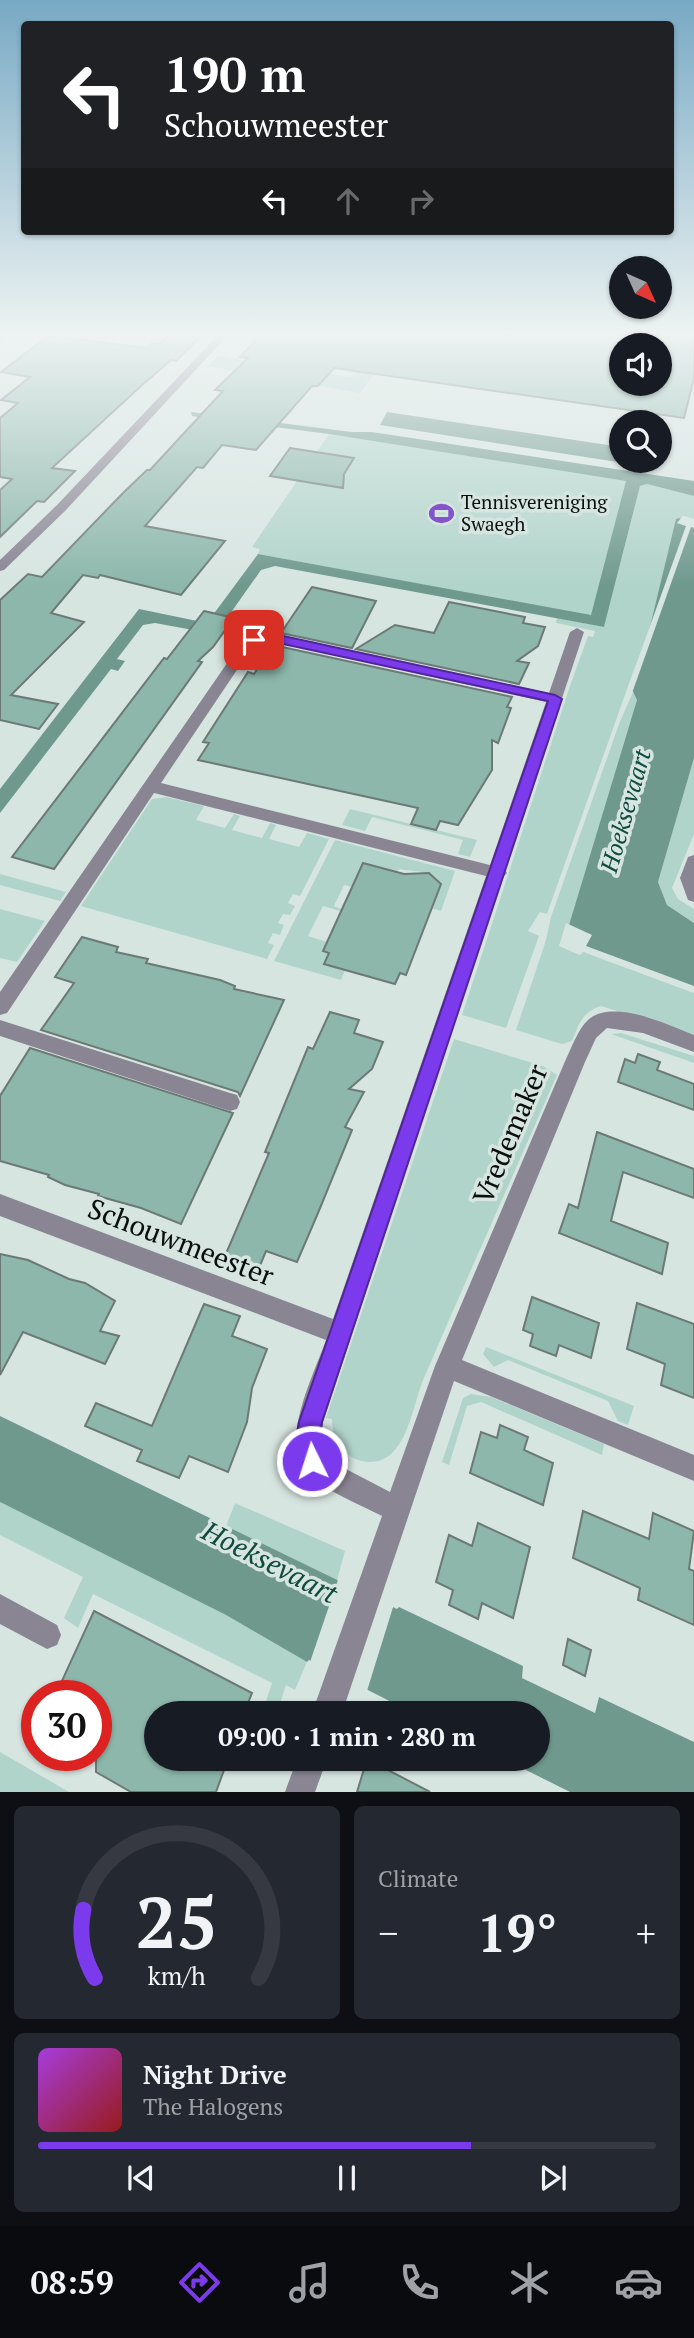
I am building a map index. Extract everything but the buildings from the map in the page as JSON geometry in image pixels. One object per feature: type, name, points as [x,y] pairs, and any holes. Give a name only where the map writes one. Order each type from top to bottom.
[{"type":"street","points":[[0,567],[61,508],[145,419]]},
{"type":"street","points":[[396,1509],[330,1474],[312,1461],[307,1444],[310,1422],[498,873],[577,632]]},
{"type":"street","points":[[0,1007],[246,646],[264,638],[555,699]]},
{"type":"street","points":[[149,786],[498,873]]},
{"type":"street","points":[[694,861],[688,876],[688,886],[694,895]]},
{"type":"street","name":"Vredemaker","points":[[331,1701],[447,1366],[576,1059],[594,1026],[604,1019],[621,1018],[694,1044]]},
{"type":"street","points":[[0,1028],[230,1102]]},
{"type":"street","name":"Schouwmeester","points":[[0,1205],[341,1334]]},
{"type":"street","points":[[447,1366],[694,1468]]},
{"type":"street","points":[[0,1608],[47,1635]]},
{"type":"street","points":[[300,1792],[308,1771]]},
{"type":"shaded area","name":"Tennisvereniging Swaegh","points":[[329,434],[627,481],[591,616],[258,554],[260,549],[252,547]]},
{"type":"shaded area","points":[[647,484],[694,496],[694,519],[683,516],[694,582],[575,928],[694,975],[694,1035],[601,1006],[585,1015],[572,1041],[562,1044],[516,1030],[551,917],[619,724],[633,692],[630,685],[636,664],[547,914],[540,912],[528,931],[539,936],[506,1028],[462,1015],[570,686],[588,636],[593,637],[595,631],[556,623],[557,618],[604,627],[640,486]]},
{"type":"shaded area","points":[[694,758],[694,834],[672,888],[678,899],[694,909],[694,923],[667,905],[658,882]]},
{"type":"shaded area","points":[[166,797],[204,806],[196,820],[225,828],[234,814],[240,816],[232,830],[262,838],[270,823],[276,825],[269,839],[299,847],[307,833],[329,839],[300,896],[293,894],[288,903],[295,906],[290,915],[283,914],[278,923],[284,925],[280,935],[273,933],[268,943],[274,945],[267,959],[81,906],[152,799]]},
{"type":"shaded area","points":[[350,809],[477,840],[470,857],[458,854],[463,840],[372,817],[365,831],[342,825]]},
{"type":"shaded area","points":[[335,840],[455,871],[441,911],[431,908],[440,886],[435,877],[423,872],[399,869],[397,872],[363,863],[352,887],[344,885],[334,906],[341,909],[340,911],[323,906],[308,936],[327,942],[323,951],[329,953],[325,964],[345,970],[341,980],[274,961]]},
{"type":"shaded area","points":[[0,874],[66,892],[60,901],[0,885]]},
{"type":"shaded area","points":[[0,909],[45,921],[17,962],[0,958]]},
{"type":"shaded area","points":[[621,1033],[694,1056],[694,1063],[611,1034]]},
{"type":"shaded area","points":[[454,1039],[543,1066],[557,1075],[424,1378],[402,1439],[386,1458],[370,1462],[359,1460],[342,1449],[334,1435],[332,1419],[326,1418]]},
{"type":"shaded area","points":[[486,1347],[634,1406],[628,1425],[618,1421],[608,1401],[508,1360],[494,1367],[483,1354]]},
{"type":"shaded area","points":[[471,1394],[491,1397],[604,1444],[602,1455],[481,1402],[467,1406],[449,1465],[442,1462],[463,1398]]},
{"type":"shaded area","points":[[0,1502],[226,1615],[307,1662],[295,1690],[286,1685],[281,1701],[266,1701],[272,1683],[93,1594],[78,1628],[64,1618],[83,1577],[0,1535]]},
{"type":"shaded area","points":[[235,1503],[345,1551],[337,1580],[226,1526]]},
{"type":"shaded area","points":[[0,1752],[21,1764],[21,1771],[33,1771],[69,1792],[0,1792]]},
{"type":"water","points":[[212,419],[244,419],[372,432],[609,468],[609,473],[641,473],[694,481],[694,496],[647,484],[640,486],[604,627],[275,566],[261,570],[225,621],[193,630],[155,623],[143,625],[117,659],[125,661],[118,671],[111,669],[0,813],[0,789],[139,609],[207,623],[258,554],[591,615],[626,481],[329,434]]},
{"type":"water","points":[[383,419],[431,419],[609,445],[609,461],[380,425]]},
{"type":"water","name":"Hoeksevaart","points":[[676,519],[694,523],[694,758],[658,882],[667,905],[694,923],[694,990],[563,945],[637,700],[630,685],[649,631]]},
{"type":"water","name":"Hoeksevaart","points":[[0,1416],[397,1609],[399,1607],[523,1666],[522,1678],[595,1713],[599,1697],[694,1742],[694,1792],[570,1792],[528,1771],[550,1771],[550,1701],[389,1701],[309,1660],[307,1662],[226,1615],[0,1502]]},
{"type":"pier","points":[[683,516],[694,519],[694,528],[691,527],[631,696],[628,687],[686,526],[677,523]]},
{"type":"pier","points":[[566,923],[592,935],[586,946],[694,986],[694,993],[583,952],[580,955],[559,946]]},
{"type":"pier","points":[[339,1577],[394,1604],[366,1694],[309,1665]]},
{"type":"place","name":"Tennisvereniging Swaegh","points":[[441,513]]},
{"type":"route","points":[[254,640],[274,638],[555,699],[310,1422],[307,1444],[312,1461]]}]
